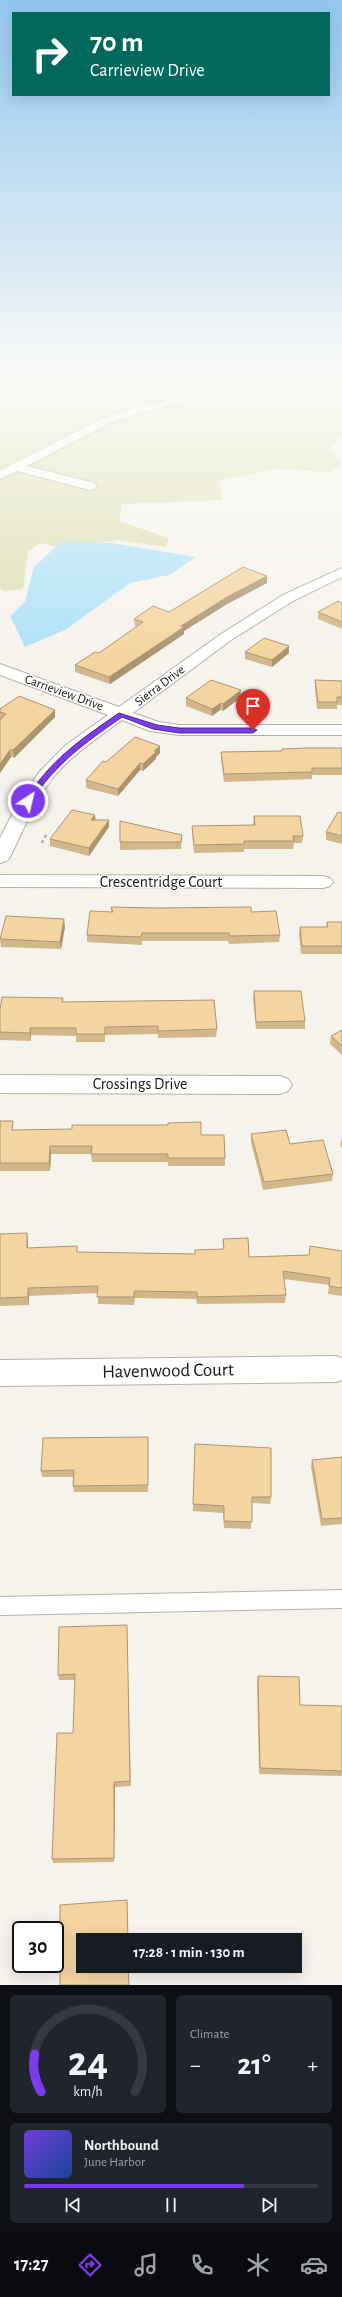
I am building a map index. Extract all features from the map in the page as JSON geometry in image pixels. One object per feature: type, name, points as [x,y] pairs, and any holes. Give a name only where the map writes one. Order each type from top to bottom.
[{"type":"street","points":[[0,475],[11,470]]},
{"type":"street","points":[[26,470],[90,486]]},
{"type":"street","name":"Sierra Drive","points":[[0,857],[28,801],[46,775],[72,749],[226,637],[288,598],[342,572]]},
{"type":"street","name":"Carrieview Drive","points":[[0,669],[156,727],[179,730],[342,730]]},
{"type":"street","name":"Crescentridge Court","points":[[0,881],[322,882]]},
{"type":"street","name":"Crossings Drive","points":[[0,1084],[280,1085]]},
{"type":"street","name":"Havenwood Court","points":[[0,1372],[336,1369]]},
{"type":"lane","points":[[0,1606],[342,1599]]},
{"type":"path","points":[[42,843],[46,835]]},
{"type":"green space","points":[[0,470],[271,470],[219,481],[223,500],[122,504],[119,521],[169,538],[166,547],[117,540],[62,548],[41,543],[28,551],[23,589],[3,591],[0,588]]},
{"type":"green space","points":[[286,470],[333,470],[330,472]]},
{"type":"water","points":[[61,542],[112,543],[196,557],[169,575],[130,583],[65,630],[25,647],[10,616],[25,602],[34,567]]},
{"type":"building","points":[[243,567],[267,576],[227,597],[181,626],[184,627],[109,677],[75,665],[95,652],[99,653],[143,622],[134,619],[153,606],[169,612]]},
{"type":"building","points":[[338,601],[342,603],[342,622],[318,612]]},
{"type":"building","points":[[264,638],[289,646],[272,660],[245,652]]},
{"type":"building","points":[[211,680],[241,690],[223,704],[221,703],[212,709],[186,698]]},
{"type":"building","points":[[315,680],[342,681],[342,697],[337,697],[337,702],[318,702]]},
{"type":"building","points":[[19,696],[55,710],[13,750],[10,750],[0,764],[0,720],[6,714],[0,712],[0,709]]},
{"type":"building","points":[[135,737],[160,746],[154,751],[156,752],[143,764],[140,763],[118,789],[86,780],[103,761],[106,762]]},
{"type":"building","points":[[342,748],[342,768],[312,768],[312,772],[224,774],[221,752],[282,751],[282,749]]},
{"type":"building","points":[[72,810],[95,815],[91,820],[109,820],[89,848],[50,839]]},
{"type":"building","points":[[338,812],[342,813],[342,836],[326,832]]},
{"type":"building","points":[[254,816],[300,816],[303,836],[293,836],[294,841],[244,841],[244,844],[194,845],[192,826],[255,825]]},
{"type":"building","points":[[120,821],[182,835],[181,842],[120,842]]},
{"type":"building","points":[[111,907],[251,907],[251,912],[276,911],[280,935],[229,936],[229,933],[142,933],[141,937],[87,935],[90,911],[113,912]]},
{"type":"building","points":[[6,916],[64,919],[60,942],[0,939]]},
{"type":"building","points":[[327,922],[342,922],[342,946],[302,946],[300,927],[328,927]]},
{"type":"building","points":[[254,991],[301,991],[305,1021],[256,1022]]},
{"type":"building","points":[[2,997],[63,998],[62,1002],[214,1000],[217,1029],[158,1031],[158,1026],[105,1027],[105,1034],[76,1034],[76,1028],[30,1028],[30,1033],[0,1032],[0,1009]]},
{"type":"building","points":[[342,1030],[342,1046],[331,1036]]},
{"type":"building","points":[[0,1121],[13,1121],[12,1130],[72,1129],[72,1125],[168,1125],[168,1123],[201,1122],[201,1135],[224,1135],[225,1158],[168,1158],[168,1154],[91,1154],[92,1146],[50,1146],[49,1163],[0,1163]]},
{"type":"building","points":[[286,1130],[290,1144],[323,1140],[333,1174],[264,1182],[251,1134]]},
{"type":"building","points":[[27,1233],[27,1248],[77,1246],[77,1252],[195,1254],[195,1250],[224,1249],[223,1239],[248,1238],[249,1257],[309,1255],[310,1246],[342,1251],[342,1288],[329,1286],[330,1278],[283,1271],[286,1295],[197,1297],[197,1292],[134,1291],[134,1297],[97,1297],[98,1286],[28,1288],[28,1297],[0,1298],[0,1234]]},
{"type":"building","points":[[148,1437],[148,1485],[73,1486],[74,1470],[41,1471],[43,1438]]},
{"type":"building","points":[[195,1444],[271,1448],[271,1497],[252,1497],[252,1522],[224,1521],[224,1506],[193,1504]]},
{"type":"building","points":[[342,1457],[342,1518],[322,1519],[312,1460]]},
{"type":"building","points":[[127,1625],[130,1781],[114,1782],[114,1858],[52,1859],[57,1733],[73,1733],[75,1674],[58,1675],[59,1627]]},
{"type":"building","points":[[258,1676],[299,1677],[300,1705],[342,1706],[342,1771],[260,1768]]},
{"type":"building","points":[[127,1900],[128,1933],[76,1933],[76,1973],[128,1973],[129,1985],[60,1985],[60,1973],[64,1973],[64,1921],[60,1921],[60,1905]]},
{"type":"route","points":[[28,801],[46,775],[72,749],[121,714],[156,727],[179,730],[253,730]]}]
